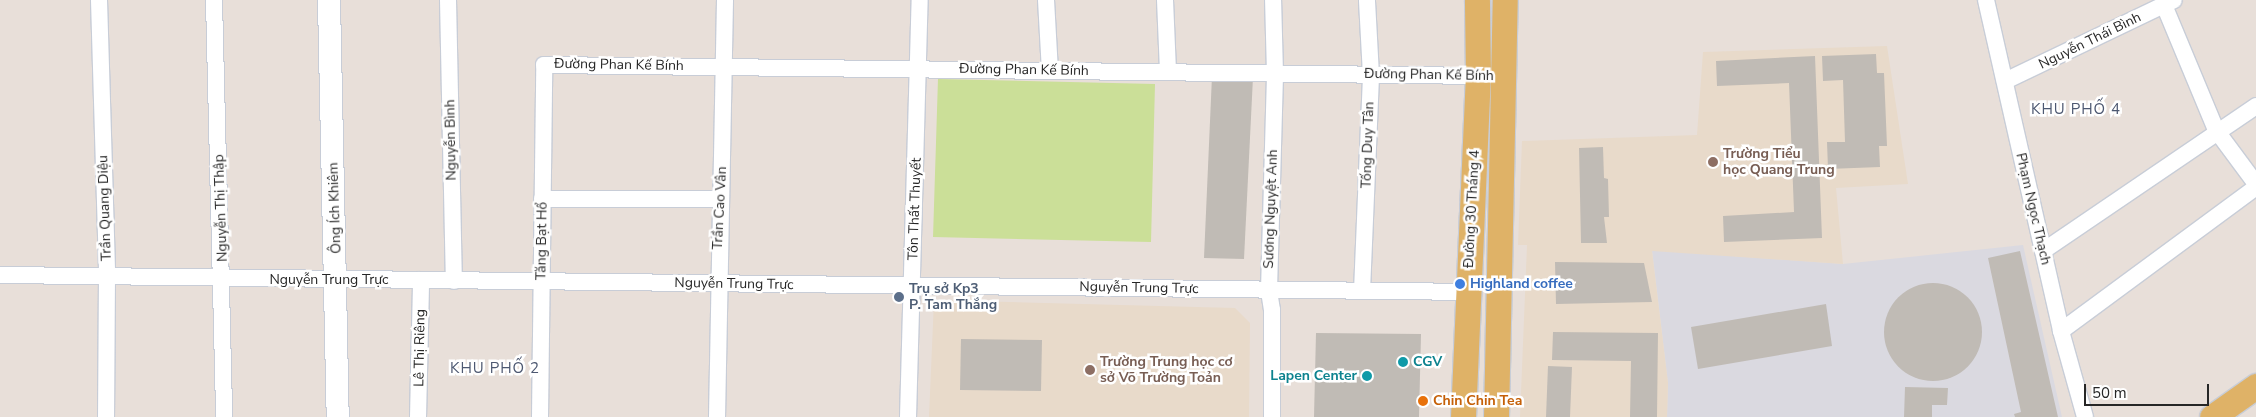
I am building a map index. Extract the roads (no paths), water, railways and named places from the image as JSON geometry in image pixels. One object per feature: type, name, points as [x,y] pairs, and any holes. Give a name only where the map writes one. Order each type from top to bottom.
[{"type":"main road","name":"Đường 30 Tháng 4","points":[[1463,417],[1478,76],[1477,0]]},
{"type":"main road","name":"Đường 30 Tháng 4","points":[[1496,417],[1505,0]]},
{"type":"main road","points":[[2212,417],[2256,386]]},
{"type":"street","name":"Trần Quang Diệu","points":[[99,0],[107,276],[106,417]]},
{"type":"street","name":"Nguyễn Thị Thập","points":[[214,0],[223,278],[224,417]]},
{"type":"street","name":"Ông Ích Khiêm","points":[[329,0],[337,280],[338,417]]},
{"type":"street","name":"Nguyễn Bình","points":[[448,0],[454,281]]},
{"type":"street","name":"Trần Cao Vân","points":[[717,417],[717,284],[726,67],[725,0]]},
{"type":"street","name":"Tôn Thất Thuyết","points":[[908,417],[920,69],[920,0]]},
{"type":"street","points":[[1046,0],[1050,71]]},
{"type":"street","points":[[1165,0],[1168,72]]},
{"type":"street","name":"Sương Nguyệt Anh","points":[[1272,417],[1272,310],[1269,290],[1276,74],[1273,0]]},
{"type":"street","name":"Tống Duy Tân","points":[[1362,291],[1371,75],[1367,0]]},
{"type":"street","name":"Phạm Ngọc Thạch","points":[[1986,0],[2061,330],[2085,417]]},
{"type":"street","points":[[2061,330],[2256,186],[2216,130],[2170,2]]},
{"type":"street","name":"Nguyễn Thái Bình","points":[[2005,81],[2170,2]]},
{"type":"street","name":"Đường Phan Kế Bính","points":[[544,65],[1504,76]]},
{"type":"street","name":"Tăng Bạt Hổ","points":[[540,417],[544,65]]},
{"type":"street","points":[[2043,251],[2216,130],[2256,106]]},
{"type":"street","points":[[542,199],[721,199]]},
{"type":"street","name":"Nguyễn Trung Trực","points":[[0,275],[1468,292]]},
{"type":"street","name":"Lê Thị Riêng","points":[[418,417],[421,280]]},
{"type":"place","name":"Trường Tiểu học Quang Trung","points":[[1713,162]]},
{"type":"place","name":"Highland coffee","points":[[1460,284]]},
{"type":"place","name":"Trụ sở Kp3 P. Tam Thắng","points":[[899,297]]},
{"type":"place","name":"CGV","points":[[1403,362]]},
{"type":"place","name":"Trường Trung học cơ sở Võ Trường Toản","points":[[1090,370]]},
{"type":"place","name":"Lapen Center","points":[[1367,376]]},
{"type":"place","name":"Chin Chin Tea","points":[[1423,401]]},
{"type":"district","name":"KHU PHỐ 4","points":[[2076,110]]},
{"type":"district","name":"KHU PHỐ 2","points":[[495,369]]}]
